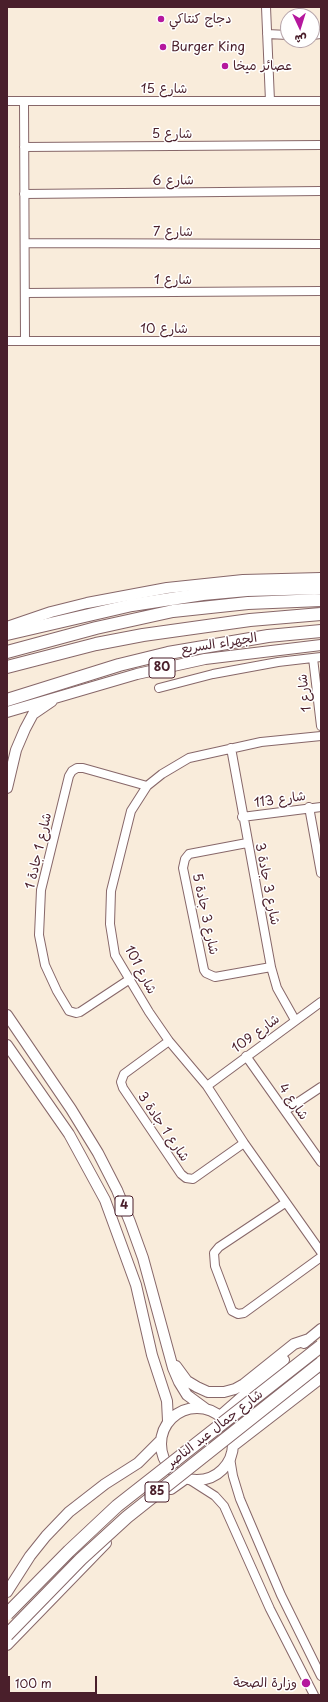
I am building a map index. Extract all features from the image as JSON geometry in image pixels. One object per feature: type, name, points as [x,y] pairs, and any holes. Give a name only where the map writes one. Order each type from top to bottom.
[{"type":"highway","points":[[7,634],[132,605],[203,594],[247,590],[321,588]]},
{"type":"highway","points":[[7,652],[70,635],[173,611],[248,603],[321,600]]},
{"type":"highway","name":"الجهراء السريع","points":[[7,667],[117,639],[210,625],[321,614]]},
{"type":"highway","points":[[7,700],[119,665],[168,653],[268,636],[321,631]]},
{"type":"highway","name":"شارع جمال عبد الناصر","points":[[7,1614],[69,1551],[117,1506],[321,1346]]},
{"type":"highway","name":"شارع جمال عبد الناصر","points":[[7,1635],[126,1517],[321,1363]]},
{"type":"main road","points":[[7,626],[51,612],[87,603],[167,588],[243,580],[321,578]]},
{"type":"main road","name":"الجهراء السريع","points":[[7,712],[66,693],[137,674],[204,659],[282,648],[321,645]]},
{"type":"main road","points":[[7,788],[16,750],[33,714],[66,693]]},
{"type":"main road","name":"4","points":[[7,1015],[71,1109],[98,1153],[116,1190],[130,1222],[143,1258],[169,1352],[179,1382],[187,1395],[206,1409],[220,1416]]},
{"type":"main road","name":"4","points":[[7,1045],[69,1134],[105,1200],[136,1285],[152,1355],[167,1401],[168,1421]]},
{"type":"main road","points":[[7,1645],[120,1530],[152,1503],[188,1479],[199,1480],[212,1477],[223,1470],[230,1458],[233,1446],[230,1429],[220,1416],[321,1329]]},
{"type":"main road","points":[[169,1352],[179,1371],[192,1384],[208,1392],[219,1393],[230,1391],[239,1387],[294,1344],[309,1339]]},
{"type":"main road","points":[[233,1446],[321,1378]]},
{"type":"main road","name":"4","points":[[188,1479],[176,1474],[168,1466],[162,1456],[161,1440],[163,1430],[168,1421],[179,1412],[188,1409],[206,1409]]},
{"type":"main road","points":[[7,1592],[30,1556],[46,1536],[69,1512],[105,1484],[138,1463],[161,1440]]},
{"type":"street","points":[[266,7],[270,101]]},
{"type":"street","points":[[267,34],[280,35]]},
{"type":"street","name":"شارع 15","points":[[7,102],[321,101]]},
{"type":"street","points":[[24,102],[25,341]]},
{"type":"street","name":"شارع 5","points":[[24,147],[321,145]]},
{"type":"street","name":"شارع 6","points":[[24,194],[321,191]]},
{"type":"street","name":"شارع 7","points":[[25,243],[321,244]]},
{"type":"street","name":"شارع 1","points":[[25,293],[321,291]]},
{"type":"street","name":"شارع 10","points":[[7,341],[321,342]]},
{"type":"street","name":"شارع 1","points":[[159,688],[213,674],[278,662],[317,658],[321,726]]},
{"type":"street","name":"شارع 101","points":[[321,736],[261,742],[189,758],[162,774],[147,786],[131,811],[111,891],[110,924],[115,955],[149,1012],[169,1041],[207,1086],[244,1143],[321,1252]]},
{"type":"street","name":"شارع 3 جادة 3","points":[[231,748],[242,817],[271,967],[277,988],[295,1020]]},
{"type":"street","name":"شارع 1 جادة 1","points":[[130,979],[80,1012],[76,1013],[69,1011],[57,991],[45,964],[40,935],[41,890],[69,776],[72,771],[77,768],[83,768],[147,786]]},
{"type":"street","name":"شارع 113","points":[[242,817],[321,807]]},
{"type":"street","points":[[309,808],[321,873]]},
{"type":"street","name":"شارع 3 جادة 5","points":[[247,843],[189,854],[185,858],[183,868],[206,974],[215,977],[271,967]]},
{"type":"street","name":"شارع 109","points":[[207,1086],[321,1002]]},
{"type":"street","name":"شارع 1 جادة 3","points":[[169,1041],[124,1074],[121,1082],[123,1088],[181,1174],[186,1178],[193,1179],[244,1143]]},
{"type":"street","name":"شارع 4","points":[[246,1056],[321,1162]]},
{"type":"street","points":[[286,1111],[321,1087]]},
{"type":"street","points":[[285,1202],[219,1247],[214,1254],[215,1266],[232,1311],[238,1314],[244,1313],[321,1257]]},
{"type":"street","points":[[230,1458],[233,1476],[240,1499],[281,1595],[321,1676]]},
{"type":"street","points":[[188,1479],[215,1496],[224,1506],[270,1609],[314,1695]]},
{"type":"place","name":"دجاج كنتاكي","points":[[161,19]]},
{"type":"place","name":"Burger King","points":[[163,47]]},
{"type":"place","name":"عصائر ميخا","points":[[225,66]]},
{"type":"place","name":"وزارة الصحة","points":[[306,1683]]}]
